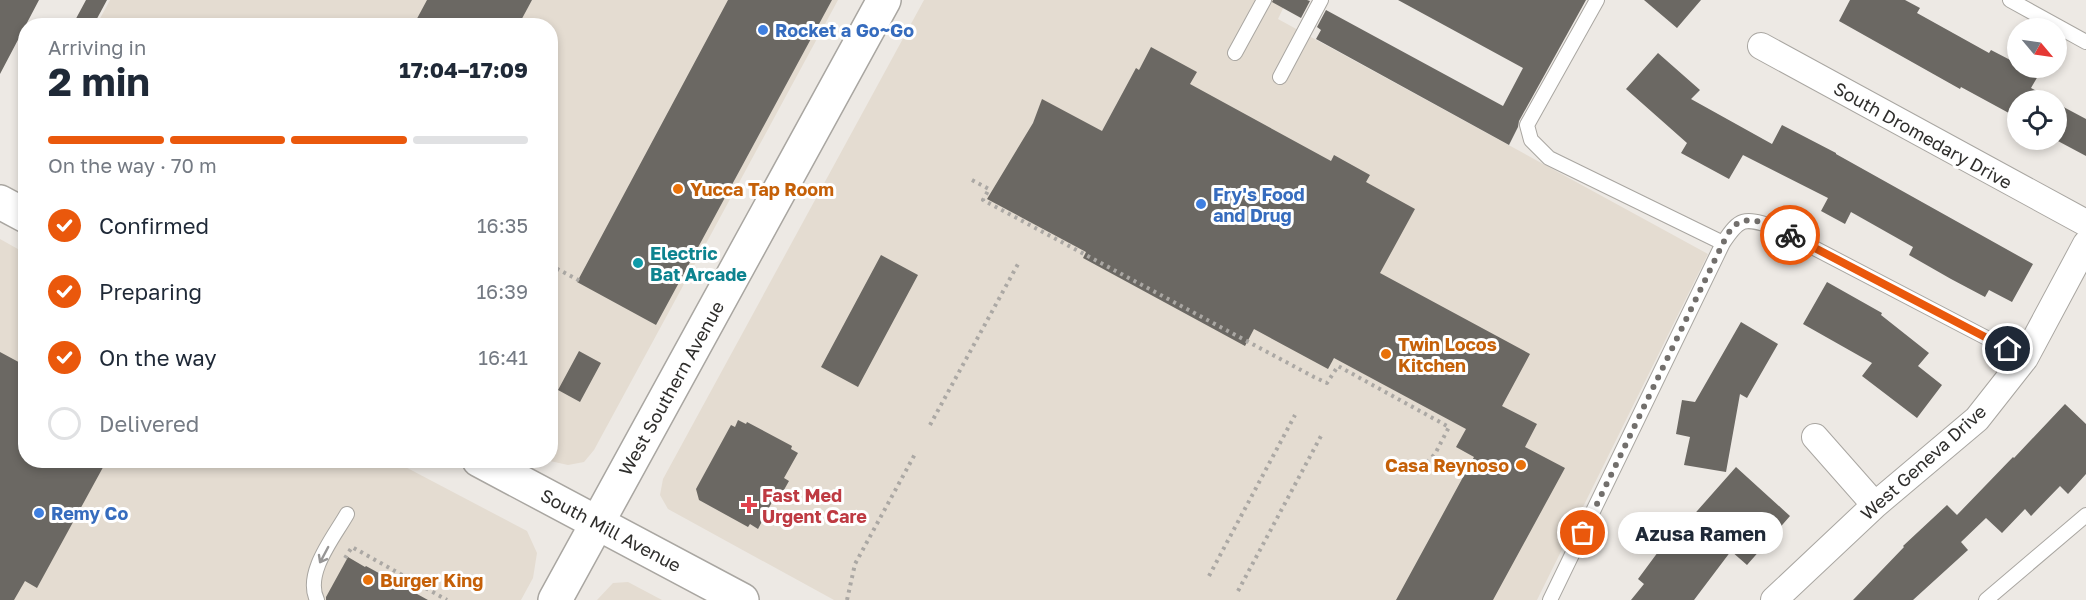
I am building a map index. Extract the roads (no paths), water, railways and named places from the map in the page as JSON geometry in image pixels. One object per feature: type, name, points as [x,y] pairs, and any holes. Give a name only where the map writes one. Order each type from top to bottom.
[{"type":"main road","name":"West Southern Avenue","points":[[555,600],[884,0]]},
{"type":"main road","name":"South Mill Avenue","points":[[494,468],[742,600]]},
{"type":"street","name":"South Dromedary Drive","points":[[1761,46],[2086,223]]},
{"type":"street","name":"West Geneva Drive","points":[[1774,600],[1875,505],[1977,419],[2025,358],[2086,244]]},
{"type":"street","points":[[1815,437],[1875,505]]},
{"type":"lane","points":[[1235,53],[1264,0]]},
{"type":"lane","points":[[1280,77],[1321,0]]},
{"type":"lane","points":[[1597,0],[1527,125],[1531,140],[1549,158],[1723,243]]},
{"type":"lane","points":[[2010,0],[2086,42]]},
{"type":"lane","points":[[1550,600],[1723,243],[1734,225],[1751,220],[1773,226],[2025,358]]},
{"type":"lane","points":[[317,600],[314,594],[314,581],[318,565],[347,514]]},
{"type":"lane","points":[[1986,600],[2086,515]]},
{"type":"place","name":"Rocket a Go~Go","points":[[763,30]]},
{"type":"place","name":"Yucca Tap Room","points":[[678,189]]},
{"type":"place","name":"Fry's Food and Drug","points":[[1201,204]]},
{"type":"place","name":"Electric Bat Arcade","points":[[638,263]]},
{"type":"place","name":"Twin Locos Kitchen","points":[[1386,354]]},
{"type":"place","name":"Casa Reynoso","points":[[1521,465]]},
{"type":"place","name":"Fast Med Urgent Care","points":[[749,505]]},
{"type":"place","name":"Remy Co","points":[[39,513]]},
{"type":"place","name":"Azusa Ramen","points":[[1583,533]]},
{"type":"place","name":"Burger King","points":[[368,580]]}]
